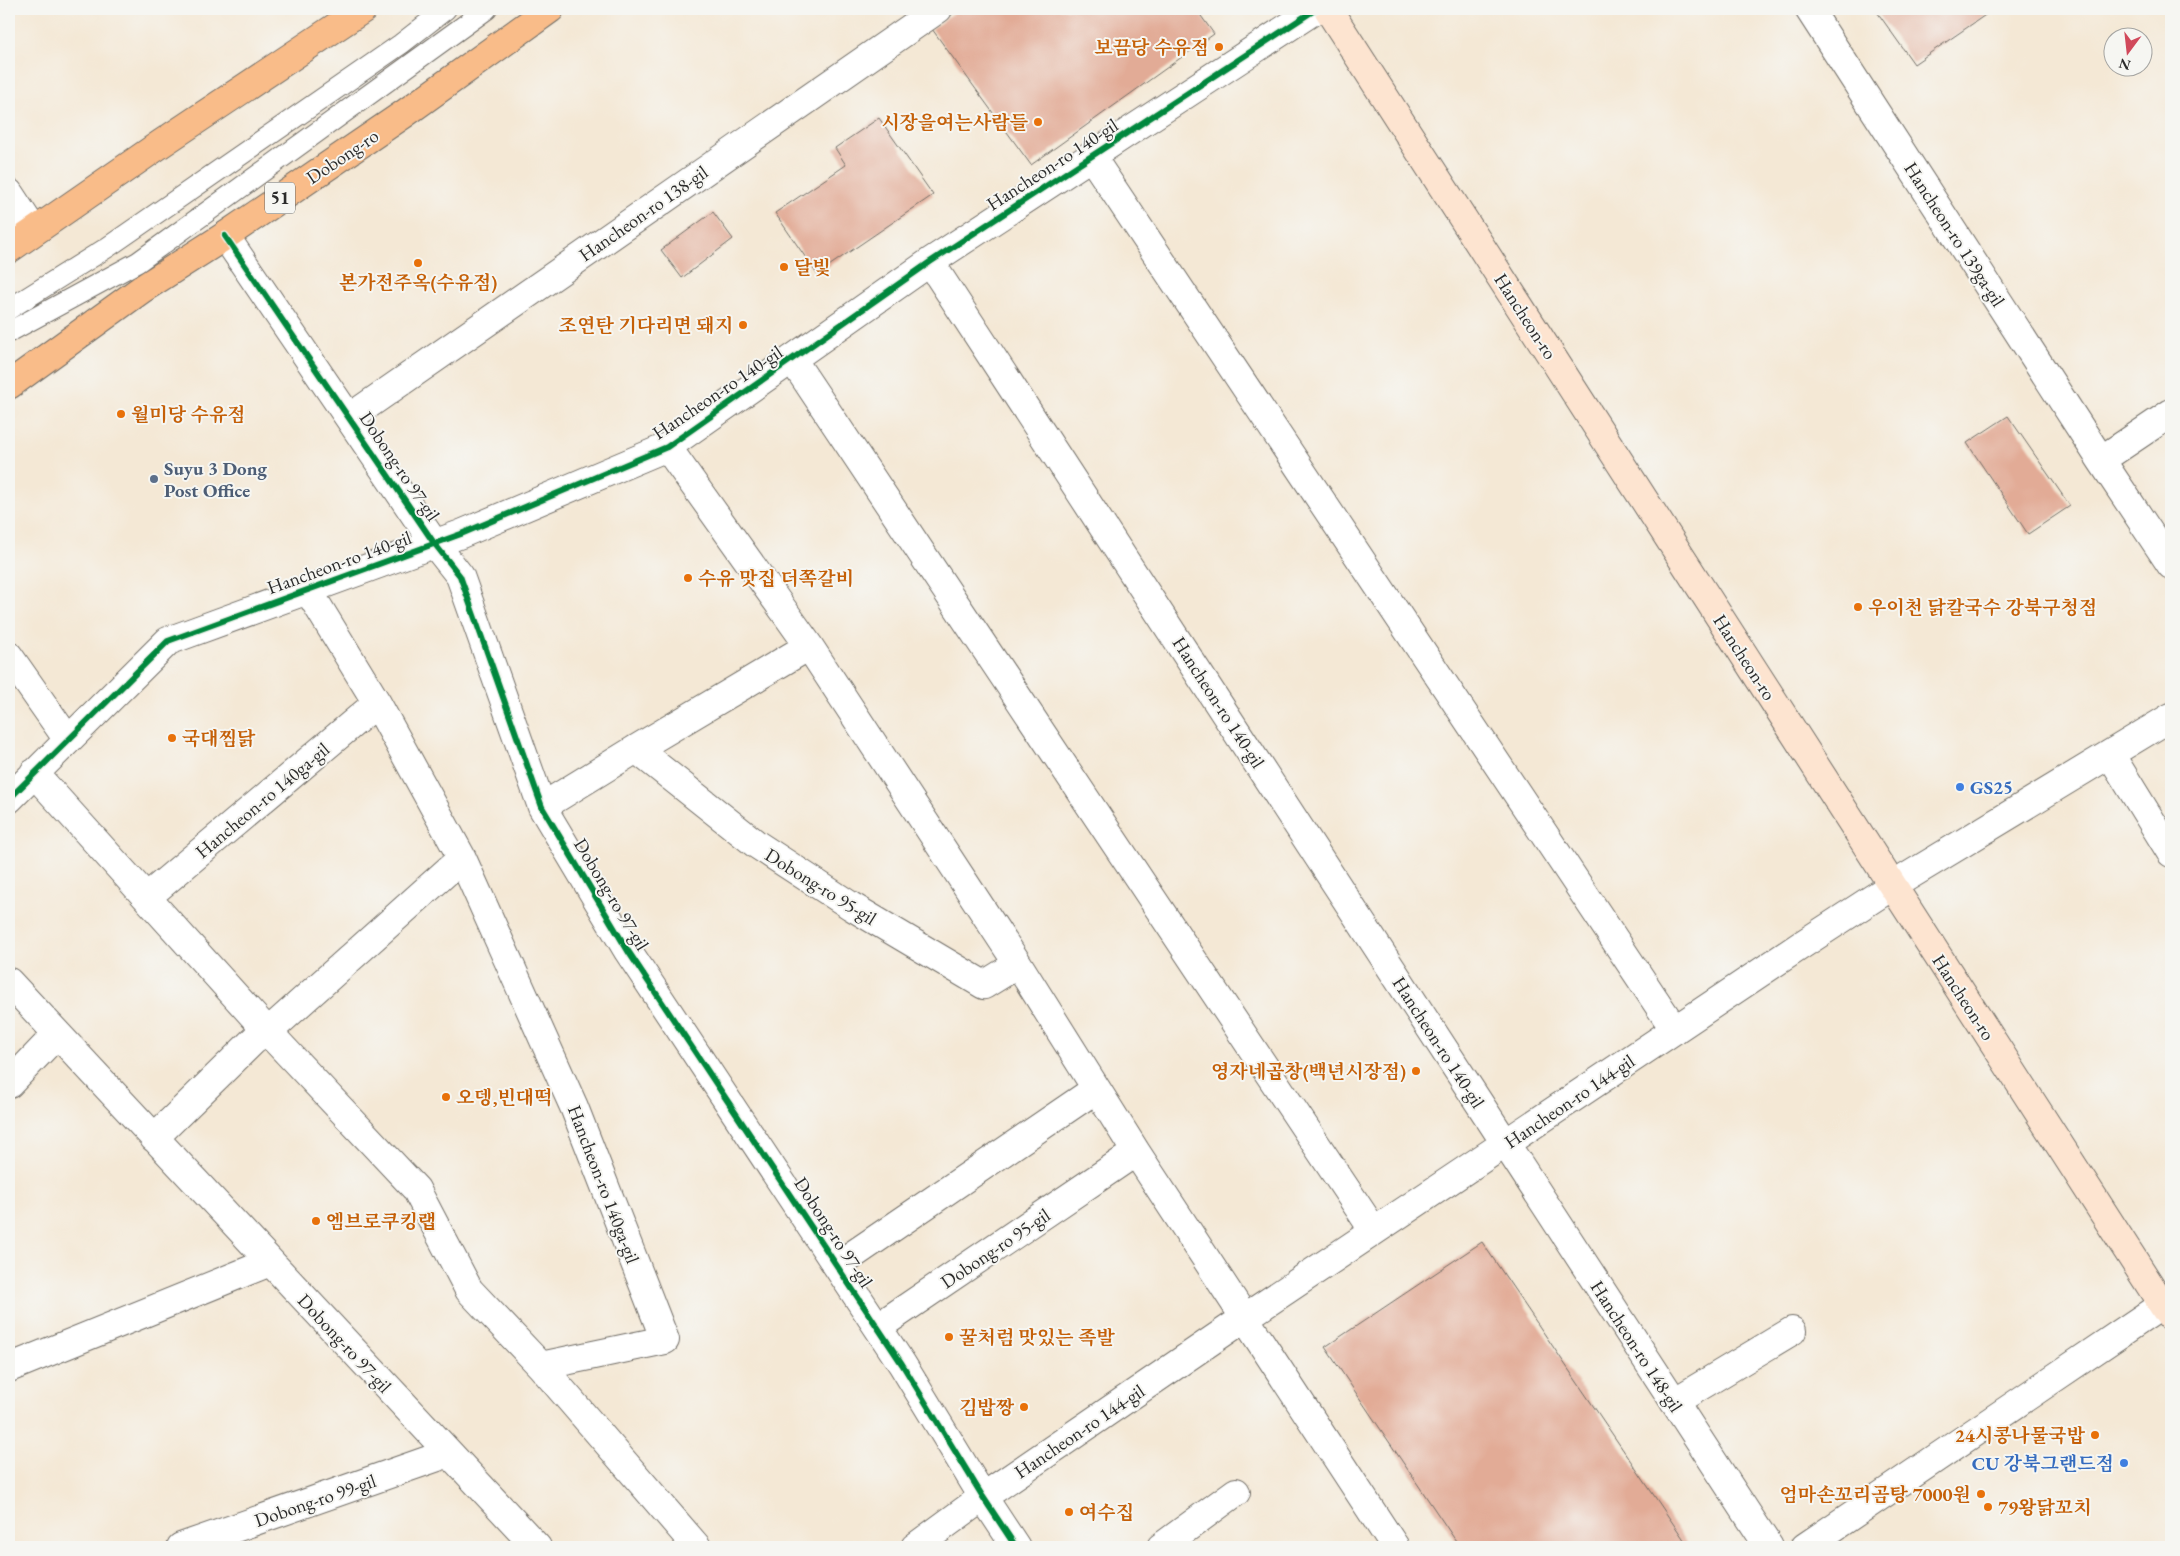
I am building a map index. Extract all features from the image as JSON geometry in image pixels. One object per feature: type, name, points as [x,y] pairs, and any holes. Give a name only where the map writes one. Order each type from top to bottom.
[{"type":"main road","points":[[9,249],[162,143],[364,9]]},
{"type":"main road","name":"Dobong-ro","points":[[9,385],[142,289],[225,236],[404,114],[550,9]]},
{"type":"main road","name":"Hancheon-ro","points":[[1328,9],[1892,886],[2168,1307]]},
{"type":"street","name":"Hancheon-ro 138-gil","points":[[350,418],[938,9]]},
{"type":"street","name":"Hancheon-ro 140-gil","points":[[9,799],[168,641],[434,543],[667,447],[930,262],[1316,9]]},
{"type":"street","name":"Hancheon-ro 139ga-gil","points":[[1809,9],[2171,565]]},
{"type":"street","name":"Hancheon-ro 140-gil","points":[[1091,156],[1675,1030]]},
{"type":"street","points":[[9,193],[34,231]]},
{"type":"street","name":"Dobong-ro 97-gil","points":[[225,236],[434,543],[460,576],[542,807],[628,951],[838,1265],[1016,1547]]},
{"type":"street","name":"Hancheon-ro 140-gil","points":[[930,262],[1229,717],[1505,1144]]},
{"type":"street","name":"Hancheon-ro 140-gil","points":[[792,359],[1374,1231]]},
{"type":"street","points":[[2101,460],[2171,414]]},
{"type":"street","name":"Hancheon-ro 140-gil","points":[[667,447],[809,646],[1018,964],[1136,1152],[1246,1317]]},
{"type":"street","name":"Hancheon-ro 140ga-gil","points":[[308,590],[377,702],[462,858],[574,1107],[665,1340],[541,1366]]},
{"type":"street","points":[[542,807],[636,748],[809,646]]},
{"type":"street","points":[[9,656],[68,740]]},
{"type":"street","name":"Hancheon-ro 140ga-gil","points":[[147,898],[377,702]]},
{"type":"street","name":"Hancheon-ro 144-gil","points":[[915,1547],[983,1497],[1246,1317],[1892,886],[2171,717]]},
{"type":"street","name":"Dobong-ro 95-gil","points":[[636,748],[756,844],[851,906],[984,984],[1018,964]]},
{"type":"street","points":[[2110,754],[2171,853]]},
{"type":"street","points":[[34,773],[268,1032],[416,1189],[469,1290],[541,1366],[697,1547]]},
{"type":"street","points":[[154,1138],[254,1040],[268,1032],[462,858]]},
{"type":"street","name":"Dobong-ro 97-gil","points":[[9,982],[537,1547]]},
{"type":"street","points":[[9,1084],[57,1034]]},
{"type":"street","points":[[838,1265],[1096,1089]]},
{"type":"street","name":"Hancheon-ro 148-gil","points":[[1505,1144],[1769,1547]]},
{"type":"street","name":"Dobong-ro 95-gil","points":[[878,1327],[1136,1152]]},
{"type":"street","points":[[9,1368],[270,1262]]},
{"type":"street","name":"Hancheon-ro","points":[[1805,1547],[2168,1307]]},
{"type":"street","points":[[1246,1317],[1395,1547]]},
{"type":"street","points":[[1674,1402],[1792,1331]]},
{"type":"street","name":"Dobong-ro 99-gil","points":[[181,1547],[448,1453]]},
{"type":"street","points":[[1161,1547],[1236,1492]]},
{"type":"lane","points":[[9,309],[108,247],[401,44],[446,9]]},
{"type":"lane","points":[[9,332],[138,262],[487,9]]},
{"type":"building","points":[[959,9],[1196,9],[1214,34],[1031,165],[932,29]]},
{"type":"building","points":[[1875,9],[1994,9],[1914,64]]},
{"type":"building","points":[[879,118],[933,195],[817,274],[775,213],[846,165],[835,148]]},
{"type":"building","points":[[713,212],[733,239],[682,278],[661,250]]},
{"type":"building","points":[[2008,416],[2070,506],[2028,534],[1967,443]]},
{"type":"building","points":[[1482,1242],[1689,1547],[1460,1547],[1325,1347]]},
{"type":"cycle path","points":[[9,799],[168,641],[461,534],[667,447],[930,262],[1316,9]]},
{"type":"cycle path","points":[[225,236],[434,543],[460,576],[542,807],[628,951],[902,1364],[983,1497],[1016,1547]]},
{"type":"place","name":"보끔당 수유점","points":[[1219,47]]},
{"type":"place","name":"시장을여는사람들","points":[[1038,122]]},
{"type":"place","name":"본가전주옥(수유점)","points":[[418,263]]},
{"type":"place","name":"달빛","points":[[784,267]]},
{"type":"place","name":"조연탄 기다리면 돼지","points":[[743,325]]},
{"type":"place","name":"월미당 수유점","points":[[121,414]]},
{"type":"place","name":"Suyu 3 Dong Post Office","points":[[154,479]]},
{"type":"place","name":"수유 맛집 더쪽갈비","points":[[688,578]]},
{"type":"place","name":"우이천 닭칼국수 강북구청점","points":[[1858,607]]},
{"type":"place","name":"국대찜닭","points":[[172,738]]},
{"type":"place","name":"GS25","points":[[1960,787]]},
{"type":"place","name":"영자네곱창(백년시장점)","points":[[1416,1071]]},
{"type":"place","name":"오뎅,빈대떡","points":[[446,1097]]},
{"type":"place","name":"엠브로쿠킹랩","points":[[316,1221]]},
{"type":"place","name":"꿀처럼 맛있는 족발","points":[[949,1337]]},
{"type":"place","name":"김밥짱","points":[[1024,1407]]},
{"type":"place","name":"24시콩나물국밥","points":[[2095,1435]]},
{"type":"place","name":"CU 강북그랜드점","points":[[2124,1463]]},
{"type":"place","name":"엄마손꼬리곰탕 7000원","points":[[1981,1494]]},
{"type":"place","name":"79왕닭꼬치","points":[[1988,1507]]},
{"type":"place","name":"여수집","points":[[1069,1512]]}]
